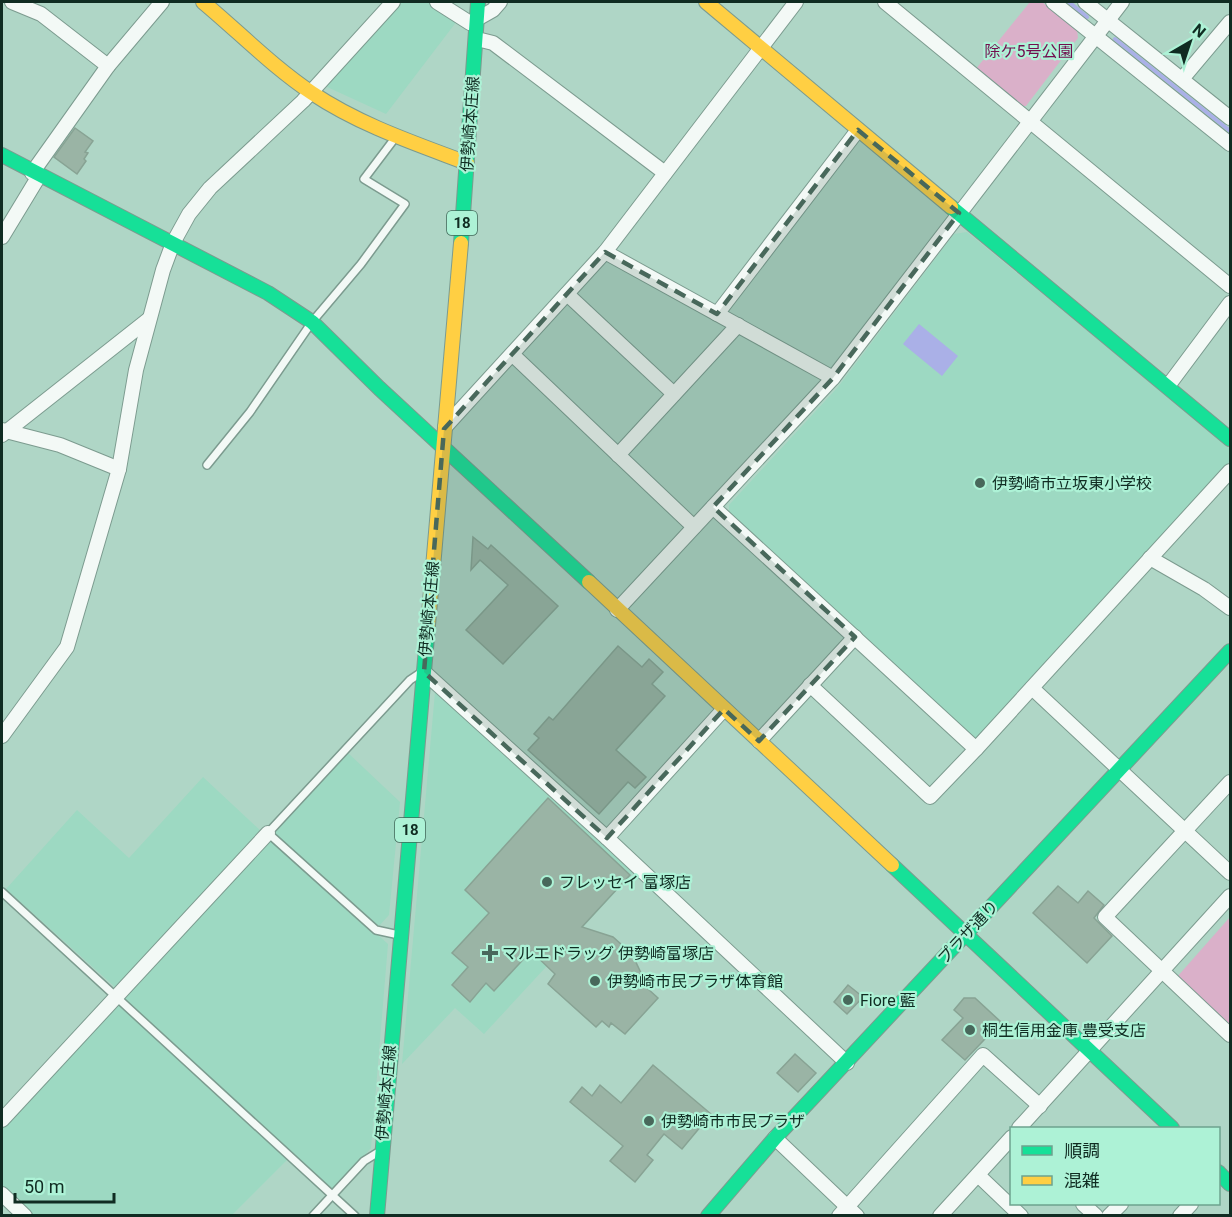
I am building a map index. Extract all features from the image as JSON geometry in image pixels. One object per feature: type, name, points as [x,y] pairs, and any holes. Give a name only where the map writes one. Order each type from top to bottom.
[{"type":"street","points":[[12,2],[41,14],[108,66]]},
{"type":"street","points":[[2,237],[36,174],[108,66],[162,2]]},
{"type":"street","points":[[203,2],[311,92],[345,112],[396,136],[467,163]]},
{"type":"street","points":[[2,736],[67,647],[119,469],[133,387],[148,319],[173,243],[189,214],[210,188],[311,92],[393,2]]},
{"type":"street","points":[[437,2],[464,22],[478,21],[500,2]]},
{"type":"street","name":"伊勢崎本庄線","points":[[377,1215],[467,163],[478,2]]},
{"type":"street","points":[[706,2],[1230,439]]},
{"type":"street","points":[[444,429],[605,252],[796,2]]},
{"type":"street","points":[[885,2],[1230,286]]},
{"type":"street","points":[[1053,2],[1230,144]]},
{"type":"street","points":[[1085,2],[1230,118]]},
{"type":"street","points":[[617,610],[833,378],[1122,2]]},
{"type":"street","points":[[1182,79],[1230,22]]},
{"type":"street","points":[[477,39],[493,43],[665,173]]},
{"type":"street","points":[[717,314],[858,130]]},
{"type":"street","points":[[2,155],[268,293],[312,322],[379,388],[442,444],[1171,1127]]},
{"type":"street","points":[[605,252],[833,378]]},
{"type":"street","points":[[567,294],[674,394]]},
{"type":"street","points":[[1168,386],[1230,303]]},
{"type":"street","points":[[3,432],[148,319]]},
{"type":"street","points":[[618,455],[738,325]]},
{"type":"street","points":[[513,355],[694,527]]},
{"type":"street","points":[[3,432],[60,446],[119,469]]},
{"type":"street","points":[[810,685],[930,797],[1230,471]]},
{"type":"street","points":[[714,507],[976,749]]},
{"type":"street","points":[[1150,558],[1204,589],[1230,608]]},
{"type":"street","points":[[759,741],[855,637]]},
{"type":"street","name":"プラザ通り","points":[[708,1215],[775,1138],[1230,651]]},
{"type":"street","points":[[424,672],[607,838],[847,1063]]},
{"type":"street","points":[[1032,688],[1230,873]]},
{"type":"street","points":[[607,838],[724,709]]},
{"type":"street","points":[[1230,782],[1105,916],[1161,972],[1230,1035]]},
{"type":"street","points":[[2,1120],[268,833]]},
{"type":"street","points":[[1021,1127],[1230,896]]},
{"type":"street","points":[[775,1138],[848,1212],[983,1055],[1040,1106]]},
{"type":"street","points":[[940,1215],[1010,1139]]},
{"type":"street","points":[[978,1175],[1010,1205]]},
{"type":"street","points":[[2,1194],[25,1215]]},
{"type":"lane","points":[[207,465],[250,412],[312,322],[361,264],[405,204],[364,179],[396,136]]},
{"type":"lane","points":[[400,935],[376,930],[268,833],[410,680],[424,672]]},
{"type":"lane","points":[[2,892],[355,1215]]},
{"type":"lane","points":[[313,1215],[364,1161],[381,1153]]},
{"type":"highlighted area","points":[[858,130],[959,213],[833,378],[713,507],[855,637],[759,741],[724,709],[607,838],[424,672],[444,429],[605,252],[717,314]]},
{"type":"shaded area","points":[[399,2],[431,2],[457,21],[386,114],[325,86]]},
{"type":"shaded area","name":"伊勢崎市立坂東小学校","points":[[967,232],[1230,448],[1230,461],[979,739],[971,739],[729,512],[729,505],[838,387],[954,234]]},
{"type":"shaded area","points":[[435,692],[633,873],[484,1034],[455,1008],[402,1064]]},
{"type":"shaded area","points":[[348,753],[400,802],[389,915],[378,927],[273,833]]},
{"type":"shaded area","points":[[203,777],[263,833],[116,988],[6,889],[77,810],[129,858]]},
{"type":"shaded area","points":[[268,837],[388,944],[371,1148],[332,1193],[123,997]]},
{"type":"shaded area","points":[[119,1002],[288,1159],[232,1215],[30,1215],[2,1189],[2,1127]]},
{"type":"green space","name":"除ケ5号公園","points":[[1030,2],[1042,2],[1077,29],[1078,38],[1026,106],[1020,106],[975,70]]},
{"type":"green space","points":[[1230,917],[1230,1025],[1177,977]]},
{"type":"water","points":[[919,324],[958,356],[942,376],[903,344]]},
{"type":"building","points":[[75,128],[93,141],[85,152],[88,153],[84,159],[86,161],[77,174],[54,157]]},
{"type":"building","points":[[473,537],[488,549],[491,545],[558,606],[503,664],[466,630],[508,585],[480,560],[471,570]]},
{"type":"building","points":[[618,646],[642,667],[649,659],[663,672],[652,684],[665,696],[616,750],[646,777],[635,788],[628,782],[599,814],[528,750],[539,738],[534,734],[549,717],[553,720]]},
{"type":"building","points":[[548,798],[630,875],[582,927],[613,937],[632,954],[641,973],[637,979],[658,998],[625,1034],[611,1023],[609,1027],[602,1021],[596,1027],[548,984],[555,974],[531,951],[494,991],[486,983],[470,1002],[452,985],[468,967],[452,953],[489,913],[465,890]]},
{"type":"building","points":[[1058,886],[1078,903],[1088,891],[1104,905],[1094,918],[1112,936],[1087,963],[1033,913]]},
{"type":"building","name":"Fiore 藍","points":[[848,985],[863,997],[847,1014],[834,1002]]},
{"type":"building","points":[[964,998],[975,998],[1001,1022],[965,1060],[942,1040],[963,1018],[954,1010]]},
{"type":"building","points":[[795,1054],[816,1073],[798,1092],[777,1073]]},
{"type":"building","name":"伊勢崎市市民プラザ","points":[[653,1065],[711,1114],[682,1149],[664,1134],[647,1155],[653,1160],[635,1182],[610,1161],[623,1146],[570,1102],[582,1087],[592,1096],[600,1085],[621,1103]]},
{"type":"waterway","points":[[1069,2],[1087,17]]},
{"type":"waterway","points":[[1115,39],[1230,131]]},
{"type":"traffic: fast","points":[[461,243],[478,2]]},
{"type":"traffic: fast","points":[[2,155],[268,293],[312,322],[379,388],[589,582]]},
{"type":"traffic: fast","points":[[951,207],[1230,439]]},
{"type":"traffic: fast","points":[[377,1216],[428,625]]},
{"type":"traffic: fast","points":[[708,1216],[775,1138],[1230,651]]},
{"type":"traffic: fast","points":[[892,865],[1171,1127]]},
{"type":"traffic: fast","points":[[1220,1174],[1230,1184]]},
{"type":"traffic: slow","points":[[203,2],[284,72],[330,104],[388,132],[467,163]]},
{"type":"traffic: slow","points":[[706,2],[951,207]]},
{"type":"traffic: slow","points":[[428,625],[461,243]]},
{"type":"traffic: slow","points":[[589,582],[892,865]]},
{"type":"place","name":"伊勢崎市立坂東小学校","points":[[980,483]]},
{"type":"place","name":"フレッセイ 富塚店","points":[[547,882]]},
{"type":"place","name":"マルエドラッグ 伊勢崎富塚店","points":[[490,953]]},
{"type":"place","name":"伊勢崎市民プラザ体育館","points":[[595,981]]},
{"type":"place","name":"Fiore 藍","points":[[848,1000]]},
{"type":"place","name":"桐生信用金庫 豊受支店","points":[[970,1030]]},
{"type":"place","name":"伊勢崎市市民プラザ","points":[[649,1121]]}]
